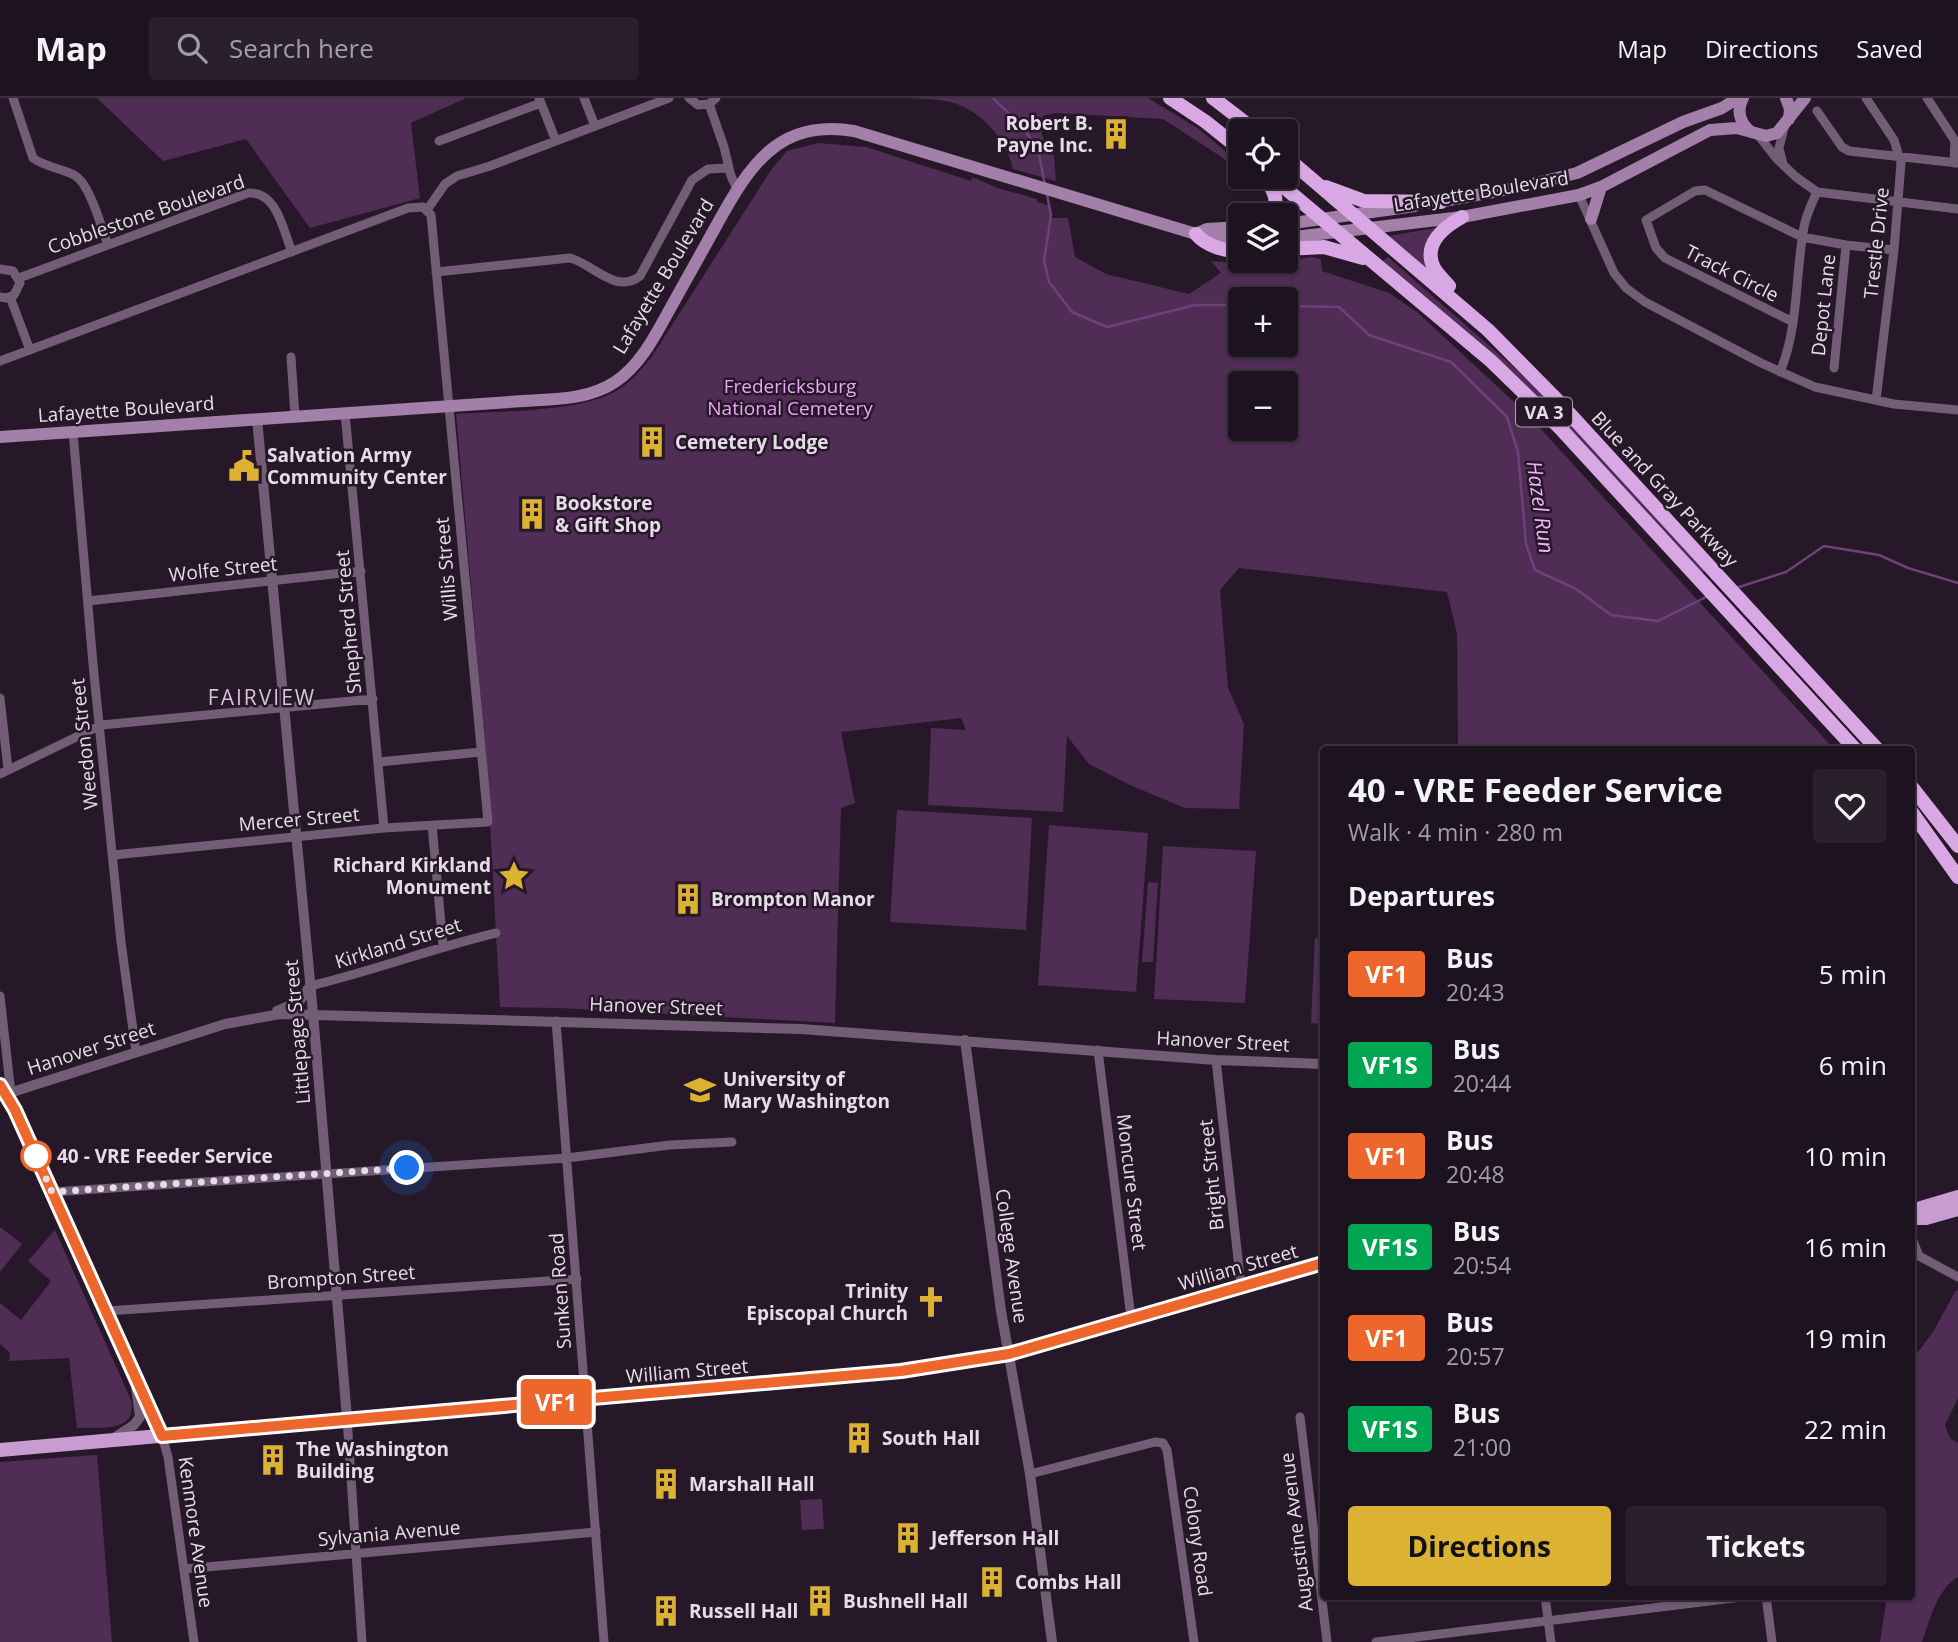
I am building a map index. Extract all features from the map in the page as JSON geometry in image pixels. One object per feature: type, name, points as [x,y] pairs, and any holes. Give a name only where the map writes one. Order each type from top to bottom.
[{"type":"highway","points":[[1170,98],[1228,140]]},
{"type":"highway","points":[[1213,98],[1240,119]]},
{"type":"highway","name":"Blue and Gray Parkway","points":[[1298,168],[1488,330],[1557,400],[1874,746]]},
{"type":"highway","points":[[1315,183],[1364,201],[1441,202]]},
{"type":"highway","name":"Blue and Gray Parkway","points":[[1286,189],[1491,360],[1560,428],[1852,746]]},
{"type":"highway","points":[[1460,305],[1435,270],[1431,256],[1438,235],[1445,227],[1462,217]]},
{"type":"highway","points":[[1196,234],[1202,241],[1228,250]]},
{"type":"highway","points":[[1298,248],[1335,248],[1378,264]]},
{"type":"highway","points":[[1915,791],[1958,846]]},
{"type":"highway","points":[[1915,817],[1958,877]]},
{"type":"main road","name":"Lafayette Boulevard","points":[[1740,98],[1739,116],[1744,126],[1755,134]]},
{"type":"main road","name":"Lafayette Boulevard","points":[[1298,222],[1441,202],[1570,175],[1740,98]]},
{"type":"main road","points":[[1786,98],[1790,109],[1787,122]]},
{"type":"main road","points":[[1787,122],[1805,98]]},
{"type":"main road","name":"Lafayette Boulevard","points":[[1298,236],[1462,217],[1579,195],[1601,187],[1710,130],[1728,128],[1755,134],[1777,133],[1787,122]]},
{"type":"main road","name":"Lafayette Boulevard","points":[[0,437],[585,396],[612,384],[636,364],[657,332],[737,188],[757,161],[779,142],[805,131],[823,128],[854,131],[1196,234],[1228,240]]},
{"type":"main road","points":[[1579,195],[1578,180],[1588,168]]},
{"type":"main road","points":[[1591,219],[1601,187]]},
{"type":"main road","name":"Lafayette Boulevard","points":[[1196,234],[1207,229],[1228,228]]},
{"type":"main road","points":[[1915,1213],[1921,1208],[1958,1197]]},
{"type":"main road","points":[[1915,1217],[1926,1218],[1958,1209]]},
{"type":"main road","name":"William Street","points":[[0,1450],[901,1371],[1009,1354],[1320,1264]]},
{"type":"street","points":[[13,98],[33,158],[84,182],[108,245]]},
{"type":"street","points":[[584,98],[595,126]]},
{"type":"street","points":[[689,98],[698,105],[712,101],[728,168],[737,188]]},
{"type":"street","name":"Trestle Drive","points":[[1866,98],[1894,139],[1900,157],[1894,250],[1876,400]]},
{"type":"street","points":[[1817,111],[1846,150],[1956,163],[1955,141],[1927,98]]},
{"type":"street","points":[[0,361],[408,208],[423,207],[427,210],[445,184],[457,176],[490,166],[663,99]]},
{"type":"street","points":[[439,141],[540,100],[556,141]]},
{"type":"street","points":[[1783,164],[1779,146],[1787,122]]},
{"type":"street","points":[[1755,134],[1796,177],[1817,192],[1958,209]]},
{"type":"street","points":[[436,272],[570,258],[610,279],[622,282],[635,280],[659,245],[692,180],[708,169],[728,168]]},
{"type":"street","name":"Track Circle","points":[[1793,322],[1661,256],[1646,220],[1695,191],[1705,190],[1802,237]]},
{"type":"street","points":[[1780,372],[1786,358],[1793,322],[1805,222],[1817,192]]},
{"type":"street","name":"Cobblestone Boulevard","points":[[19,278],[255,193],[263,194],[272,203],[292,252]]},
{"type":"street","points":[[1579,195],[1614,273],[1634,295],[1780,372],[1815,387],[1876,400],[1958,410]]},
{"type":"street","name":"Willis Street","points":[[427,210],[433,223],[488,821]]},
{"type":"street","points":[[1802,237],[1894,250]]},
{"type":"street","name":"Depot Lane","points":[[1834,368],[1846,245]]},
{"type":"street","points":[[0,269],[13,271],[19,278],[19,287],[5,297],[30,350]]},
{"type":"street","points":[[291,357],[295,416]]},
{"type":"street","name":"Shepherd Street","points":[[345,413],[384,828]]},
{"type":"street","name":"Littlepage Street","points":[[257,419],[327,1172],[362,1642]]},
{"type":"street","name":"Weedon Street","points":[[73,432],[122,953],[136,1052]]},
{"type":"street","name":"Wolfe Street","points":[[88,601],[361,571]]},
{"type":"street","points":[[0,698],[4,771],[100,724],[373,699]]},
{"type":"street","points":[[379,762],[481,752]]},
{"type":"street","name":"Mercer Street","points":[[113,855],[384,828],[488,821]]},
{"type":"street","points":[[432,825],[443,946]]},
{"type":"street","name":"Kirkland Street","points":[[310,986],[496,933]]},
{"type":"street","points":[[262,1017],[299,1002],[310,986]]},
{"type":"street","points":[[0,996],[10,1085],[2,1092]]},
{"type":"street","name":"Hanover Street","points":[[2,1092],[225,1024],[280,1014],[313,1013],[787,1028],[1216,1060],[1320,1064]]},
{"type":"street","name":"Sunken Road","points":[[556,1021],[604,1642]]},
{"type":"street","name":"College Avenue","points":[[965,1040],[1001,1311],[1030,1474],[1052,1642]]},
{"type":"street","name":"Moncure Street","points":[[1098,1050],[1131,1318]]},
{"type":"street","name":"Bright Street","points":[[1216,1060],[1241,1286]]},
{"type":"street","name":"Kenmore Avenue","points":[[2,1092],[52,1192],[162,1436],[168,1457],[194,1642]]},
{"type":"street","points":[[52,1192],[568,1158],[659,1147],[732,1142]]},
{"type":"street","points":[[1915,1246],[1919,1255],[1958,1277]]},
{"type":"street","name":"Brompton Street","points":[[107,1311],[577,1279]]},
{"type":"street","points":[[110,1440],[134,1425],[140,1417],[133,1370]]},
{"type":"street","name":"Augustine Avenue","points":[[1300,1417],[1318,1513],[1320,1542]]},
{"type":"street","name":"Colony Road","points":[[1030,1474],[1155,1442],[1165,1445],[1194,1642]]},
{"type":"street","name":"Sylvania Avenue","points":[[184,1569],[596,1532]]},
{"type":"street","name":"Augustine Avenue","points":[[1324,1600],[1327,1642]]},
{"type":"street","points":[[1545,1600],[1550,1642]]},
{"type":"street","points":[[1376,1642],[1718,1600]]},
{"type":"street","points":[[1767,1600],[1772,1642]]},
{"type":"green space","points":[[97,98],[466,98],[411,123],[420,198],[310,228],[246,139],[163,161]]},
{"type":"green space","points":[[911,98],[1148,98],[1199,129],[1228,154],[1228,163],[1163,119],[1056,113],[1043,116],[1041,126],[1045,143],[1054,156],[1056,181],[1013,169],[1005,147],[982,119],[961,106]]},
{"type":"green space","name":"Fredericksburg National Cemetery","points":[[818,143],[866,147],[971,181],[972,177],[1037,199],[1037,202],[1050,206],[1051,218],[1068,218],[1075,257],[1106,274],[1189,294],[1221,273],[1211,261],[1228,263],[1228,273],[1298,273],[1298,259],[1321,259],[1322,271],[1389,293],[1417,312],[1527,414],[1831,746],[1458,746],[1457,634],[1447,592],[1239,568],[1220,590],[1228,688],[1244,724],[1239,809],[1185,808],[1130,785],[1089,764],[1067,736],[1063,812],[928,805],[931,728],[966,730],[961,718],[841,732],[855,803],[841,808],[835,1023],[500,1007],[487,768],[456,414],[561,407],[601,398],[626,384],[651,358],[771,170],[787,151]]},
{"type":"green space","points":[[1436,228],[1430,237],[1428,270],[1388,236]]},
{"type":"green space","points":[[1388,257],[1535,386],[1707,571],[1700,574],[1383,261]]},
{"type":"green space","points":[[897,810],[1032,818],[1026,930],[890,922]]},
{"type":"green space","points":[[1049,825],[1148,833],[1136,992],[1038,985]]},
{"type":"green space","points":[[1163,846],[1256,851],[1245,1003],[1154,999]]},
{"type":"green space","points":[[1148,882],[1158,883],[1153,962],[1142,962]]},
{"type":"green space","points":[[1315,938],[1320,939],[1320,1024],[1311,1023]]},
{"type":"green space","points":[[0,1227],[22,1244],[0,1272]]},
{"type":"green space","points":[[55,1230],[131,1400],[132,1411],[129,1418],[115,1426],[77,1428],[69,1358],[9,1361],[10,1353],[0,1344],[0,1303],[21,1320],[51,1281],[28,1261]]},
{"type":"green space","points":[[1956,1290],[1958,1291],[1958,1398],[1945,1425],[1950,1438],[1958,1443],[1958,1577],[1939,1597],[1922,1642],[1880,1642],[1886,1600],[1915,1600],[1915,1356],[1933,1332]]},
{"type":"green space","points":[[97,1455],[112,1642],[0,1642],[0,1462]]},
{"type":"green space","points":[[822,1499],[824,1529],[802,1530],[800,1500]]},
{"type":"waterway","name":"Hazel Run","points":[[993,98],[1021,125],[1038,149],[1045,185]]},
{"type":"waterway","name":"Hazel Run","points":[[1047,195],[1051,215],[1044,261],[1049,282],[1072,312],[1107,327],[1195,305],[1228,305]]},
{"type":"waterway","name":"Hazel Run","points":[[1298,306],[1339,307],[1369,335],[1451,362],[1507,417],[1518,452],[1526,544],[1535,570],[1576,589],[1611,615],[1658,621],[1706,597]]},
{"type":"waterway","name":"Hazel Run","points":[[1736,588],[1786,572],[1824,546],[1879,555],[1908,568],[1958,583]]},
{"type":"bus line","name":"VF1","points":[[0,1085],[21,1123],[162,1436],[901,1371],[1009,1354],[1320,1264]]},
{"type":"place","name":"Robert B. Payne Inc.","points":[[1116,134]]},
{"type":"place","name":"Cemetery Lodge","points":[[652,442]]},
{"type":"place","name":"Salvation Army Community Center","points":[[244,466]]},
{"type":"place","name":"Bookstore & Gift Shop","points":[[532,514]]},
{"type":"place","name":"Richard Kirkland Monument","points":[[514,876]]},
{"type":"place","name":"Brompton Manor","points":[[688,899]]},
{"type":"place","name":"University of Mary Washington","points":[[700,1090]]},
{"type":"place","name":"40 - VRE Feeder Service","points":[[36,1156]]},
{"type":"place","name":"Trinity Episcopal Church","points":[[931,1302]]},
{"type":"place","name":"South Hall","points":[[859,1438]]},
{"type":"place","name":"The Washington Building","points":[[273,1460]]},
{"type":"place","name":"Marshall Hall","points":[[666,1484]]},
{"type":"place","name":"Jefferson Hall","points":[[908,1538]]},
{"type":"place","name":"Combs Hall","points":[[992,1582]]},
{"type":"place","name":"Bushnell Hall","points":[[820,1601]]},
{"type":"place","name":"Russell Hall","points":[[666,1611]]},
{"type":"district","name":"FAIRVIEW","points":[[262,697]]},
{"type":"route","points":[[36,1156],[52,1192],[407,1168]]}]
